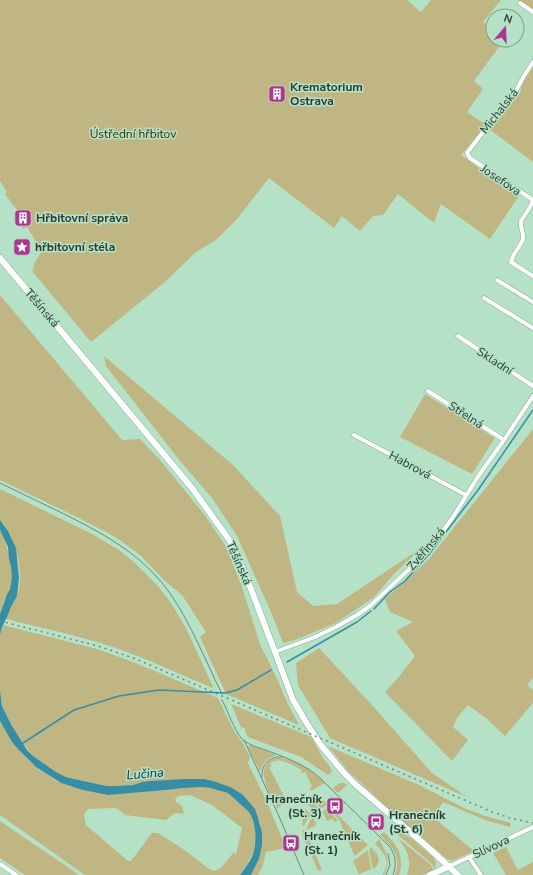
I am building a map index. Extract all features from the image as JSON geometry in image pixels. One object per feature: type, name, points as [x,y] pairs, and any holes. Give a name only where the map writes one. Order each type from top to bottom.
[{"type":"main road","name":"Těšínská","points":[[0,258],[192,488],[230,541],[246,576],[274,652],[294,700],[320,744],[356,785],[450,866],[458,875]]},
{"type":"main road","points":[[430,875],[450,866]]},
{"type":"street","points":[[520,3],[533,12]]},
{"type":"street","name":"Michalská","points":[[470,158],[467,153],[470,148],[512,98],[533,62]]},
{"type":"street","name":"Josefova","points":[[470,158],[533,200]]},
{"type":"street","points":[[533,200],[522,220],[521,226],[523,240],[511,262],[533,276]]},
{"type":"street","points":[[497,280],[533,302]]},
{"type":"street","points":[[484,298],[533,328]]},
{"type":"street","name":"Skladní","points":[[458,336],[533,386]]},
{"type":"street","name":"Střelná","points":[[428,391],[504,440]]},
{"type":"street","name":"Zvěřinská","points":[[274,652],[315,637],[336,627],[370,606],[421,558],[438,538],[533,396]]},
{"type":"street","name":"Habrová","points":[[354,435],[466,495]]},
{"type":"street","name":"Slívova","points":[[450,866],[533,827]]},
{"type":"street","points":[[469,857],[480,875]]},
{"type":"street","points":[[0,864],[16,875]]},
{"type":"green space","name":"Ústřední hřbitov","points":[[0,0],[407,0],[421,12],[431,0],[501,0],[494,8],[485,8],[485,20],[483,22],[485,24],[485,48],[498,48],[474,81],[483,89],[467,112],[486,125],[461,155],[519,196],[490,239],[441,204],[434,223],[398,194],[383,215],[373,216],[360,231],[342,216],[334,228],[269,178],[237,219],[216,240],[196,252],[165,282],[91,342],[32,271],[34,269],[34,264],[42,251],[27,227],[23,229],[15,219],[17,217],[16,215],[19,213],[5,194],[7,192],[0,181]]},
{"type":"green space","points":[[518,0],[533,0],[533,11]]},
{"type":"green space","points":[[533,67],[533,162],[489,129],[520,93],[523,82]]},
{"type":"green space","points":[[0,295],[122,440],[140,439],[160,460],[204,514],[225,545],[241,584],[260,644],[299,725],[226,694],[200,637],[206,632],[182,595],[165,581],[140,555],[110,534],[0,480]]},
{"type":"green space","points":[[104,356],[233,465],[280,516],[297,592],[313,606],[337,604],[421,548],[395,573],[373,598],[336,623],[295,640],[283,643],[271,612],[237,536],[212,498],[180,461],[106,366]]},
{"type":"green space","points":[[425,394],[495,438],[472,474],[400,437]]},
{"type":"green space","points":[[533,429],[533,678],[527,685],[533,690],[533,703],[505,736],[487,719],[468,705],[457,718],[453,727],[468,740],[452,761],[385,692],[415,656],[396,631],[413,622],[390,612],[385,599],[428,560]]},
{"type":"green space","points":[[0,489],[92,534],[119,550],[134,562],[158,586],[171,603],[186,628],[213,688],[110,646],[6,619],[17,596],[20,577],[18,556],[15,546],[6,527],[0,520]]},
{"type":"green space","points":[[0,530],[7,548],[12,584],[4,600],[0,614]]},
{"type":"green space","points":[[3,625],[113,654],[218,698],[234,731],[250,757],[248,763],[267,802],[286,848],[266,852],[263,865],[258,875],[251,875],[259,859],[262,838],[260,822],[242,794],[213,781],[195,779],[142,782],[133,785],[107,786],[66,777],[33,756],[17,735],[2,706],[0,690],[0,635]]},
{"type":"green space","points":[[319,648],[432,773],[467,797],[330,738],[298,685],[296,663]]},
{"type":"green space","points":[[231,704],[311,737],[332,772],[328,775],[301,757],[248,737],[245,728],[241,727]]},
{"type":"green space","points":[[0,721],[12,742],[29,761],[41,771],[56,781],[83,790],[108,795],[201,787],[228,793],[251,813],[255,829],[255,840],[253,854],[240,875],[85,875],[0,815]],"holes":[[[190,795],[212,805],[242,828],[236,854],[233,853],[221,868],[214,871],[158,833],[152,833],[131,861],[128,861],[86,825],[84,815],[89,809],[114,808],[118,809],[125,815],[166,820],[175,813],[184,814],[182,806],[176,802],[175,799],[179,796]]]},
{"type":"green space","points":[[250,745],[277,755],[266,761],[260,772],[248,747]]},
{"type":"green space","points":[[328,746],[419,785],[466,809],[511,823],[510,827],[485,820],[443,802],[433,817],[474,851],[452,861],[447,859],[393,813],[348,771]]},
{"type":"green space","points":[[276,758],[283,758],[296,762],[315,774],[325,783],[310,791],[312,786],[305,772],[301,773],[302,770],[282,761],[278,760],[270,763],[272,766],[269,767],[285,798],[281,800],[283,804],[278,809],[268,789],[264,774],[265,767],[269,762]]},
{"type":"green space","points":[[340,783],[347,785],[338,793],[333,788]]},
{"type":"green space","points":[[316,796],[321,798],[327,804],[320,808],[313,797]]},
{"type":"green space","points":[[311,798],[318,809],[316,812],[307,804]]},
{"type":"green space","points":[[330,807],[368,845],[356,855],[354,855],[339,819],[329,810]]},
{"type":"green space","points":[[305,809],[311,815],[302,827],[304,810]]},
{"type":"green space","points":[[325,809],[338,820],[335,822],[332,819],[327,821],[323,812]]},
{"type":"green space","points":[[313,817],[316,825],[307,830],[309,823]]},
{"type":"green space","points":[[0,821],[78,874],[25,875],[0,858]]},
{"type":"green space","points":[[392,827],[412,839],[434,858],[436,863],[435,869],[432,864],[391,829]]},
{"type":"green space","points":[[302,830],[305,830],[322,870],[318,871],[303,836]]},
{"type":"green space","points":[[384,832],[393,841],[399,851],[401,868],[399,875],[395,875],[397,868],[397,857],[389,844],[380,835]]},
{"type":"green space","points":[[398,838],[430,864],[434,870],[422,875],[407,875],[409,858]]},
{"type":"green space","points":[[379,839],[386,852],[388,861],[388,865],[384,875],[382,875],[387,866],[387,862],[382,851],[375,844]]},
{"type":"green space","points":[[371,847],[377,854],[379,860],[377,866],[373,869],[369,850]]},
{"type":"green space","points":[[506,847],[518,870],[533,862],[533,875],[506,875],[493,853]]},
{"type":"green space","points":[[368,850],[371,869],[359,874],[353,861]]},
{"type":"water","points":[[0,520],[8,531],[16,548],[19,578],[17,596],[2,627],[0,635],[0,614],[10,589],[12,578],[8,547],[0,530]]},
{"type":"water","points":[[0,690],[2,706],[27,750],[56,772],[66,777],[107,786],[133,785],[150,781],[204,779],[230,787],[242,794],[255,809],[262,832],[262,845],[259,859],[251,875],[240,875],[254,852],[255,827],[248,811],[228,793],[201,787],[108,795],[83,790],[61,783],[36,767],[12,742],[0,721]]},
{"type":"waterway","points":[[374,609],[390,592],[405,581],[430,553],[478,490],[533,410]]},
{"type":"waterway","points":[[287,662],[357,622],[371,611]]},
{"type":"waterway","points":[[23,743],[74,710],[119,696],[159,690],[225,693],[237,690],[271,670]]},
{"type":"tram line","points":[[0,483],[106,536],[146,566],[158,578],[177,604],[191,629],[222,694]]},
{"type":"tram line","points":[[222,700],[242,739],[252,745],[297,763],[315,773],[388,845],[393,852],[395,859],[393,875]]},
{"type":"tram line","points":[[244,740],[304,875]]},
{"type":"tram line","points":[[262,777],[264,765],[273,758],[282,757]]},
{"type":"tram line","points":[[386,875],[390,865],[388,854]]},
{"type":"railway","points":[[0,621],[98,646],[136,659],[490,811],[510,818],[533,823]]},
{"type":"place","name":"Krematorium Ostrava","points":[[277,94]]},
{"type":"place","name":"Hřbitovní správa","points":[[23,218]]},
{"type":"place","name":"hřbitovní stéla","points":[[22,247]]},
{"type":"place","name":"Hranečník (St. 3)","points":[[335,806]]},
{"type":"place","name":"Hranečník (St. 6)","points":[[376,822]]},
{"type":"place","name":"Hranečník (St. 1)","points":[[291,843]]},
{"type":"water label","name":"Lučina","points":[[145,773]]}]
